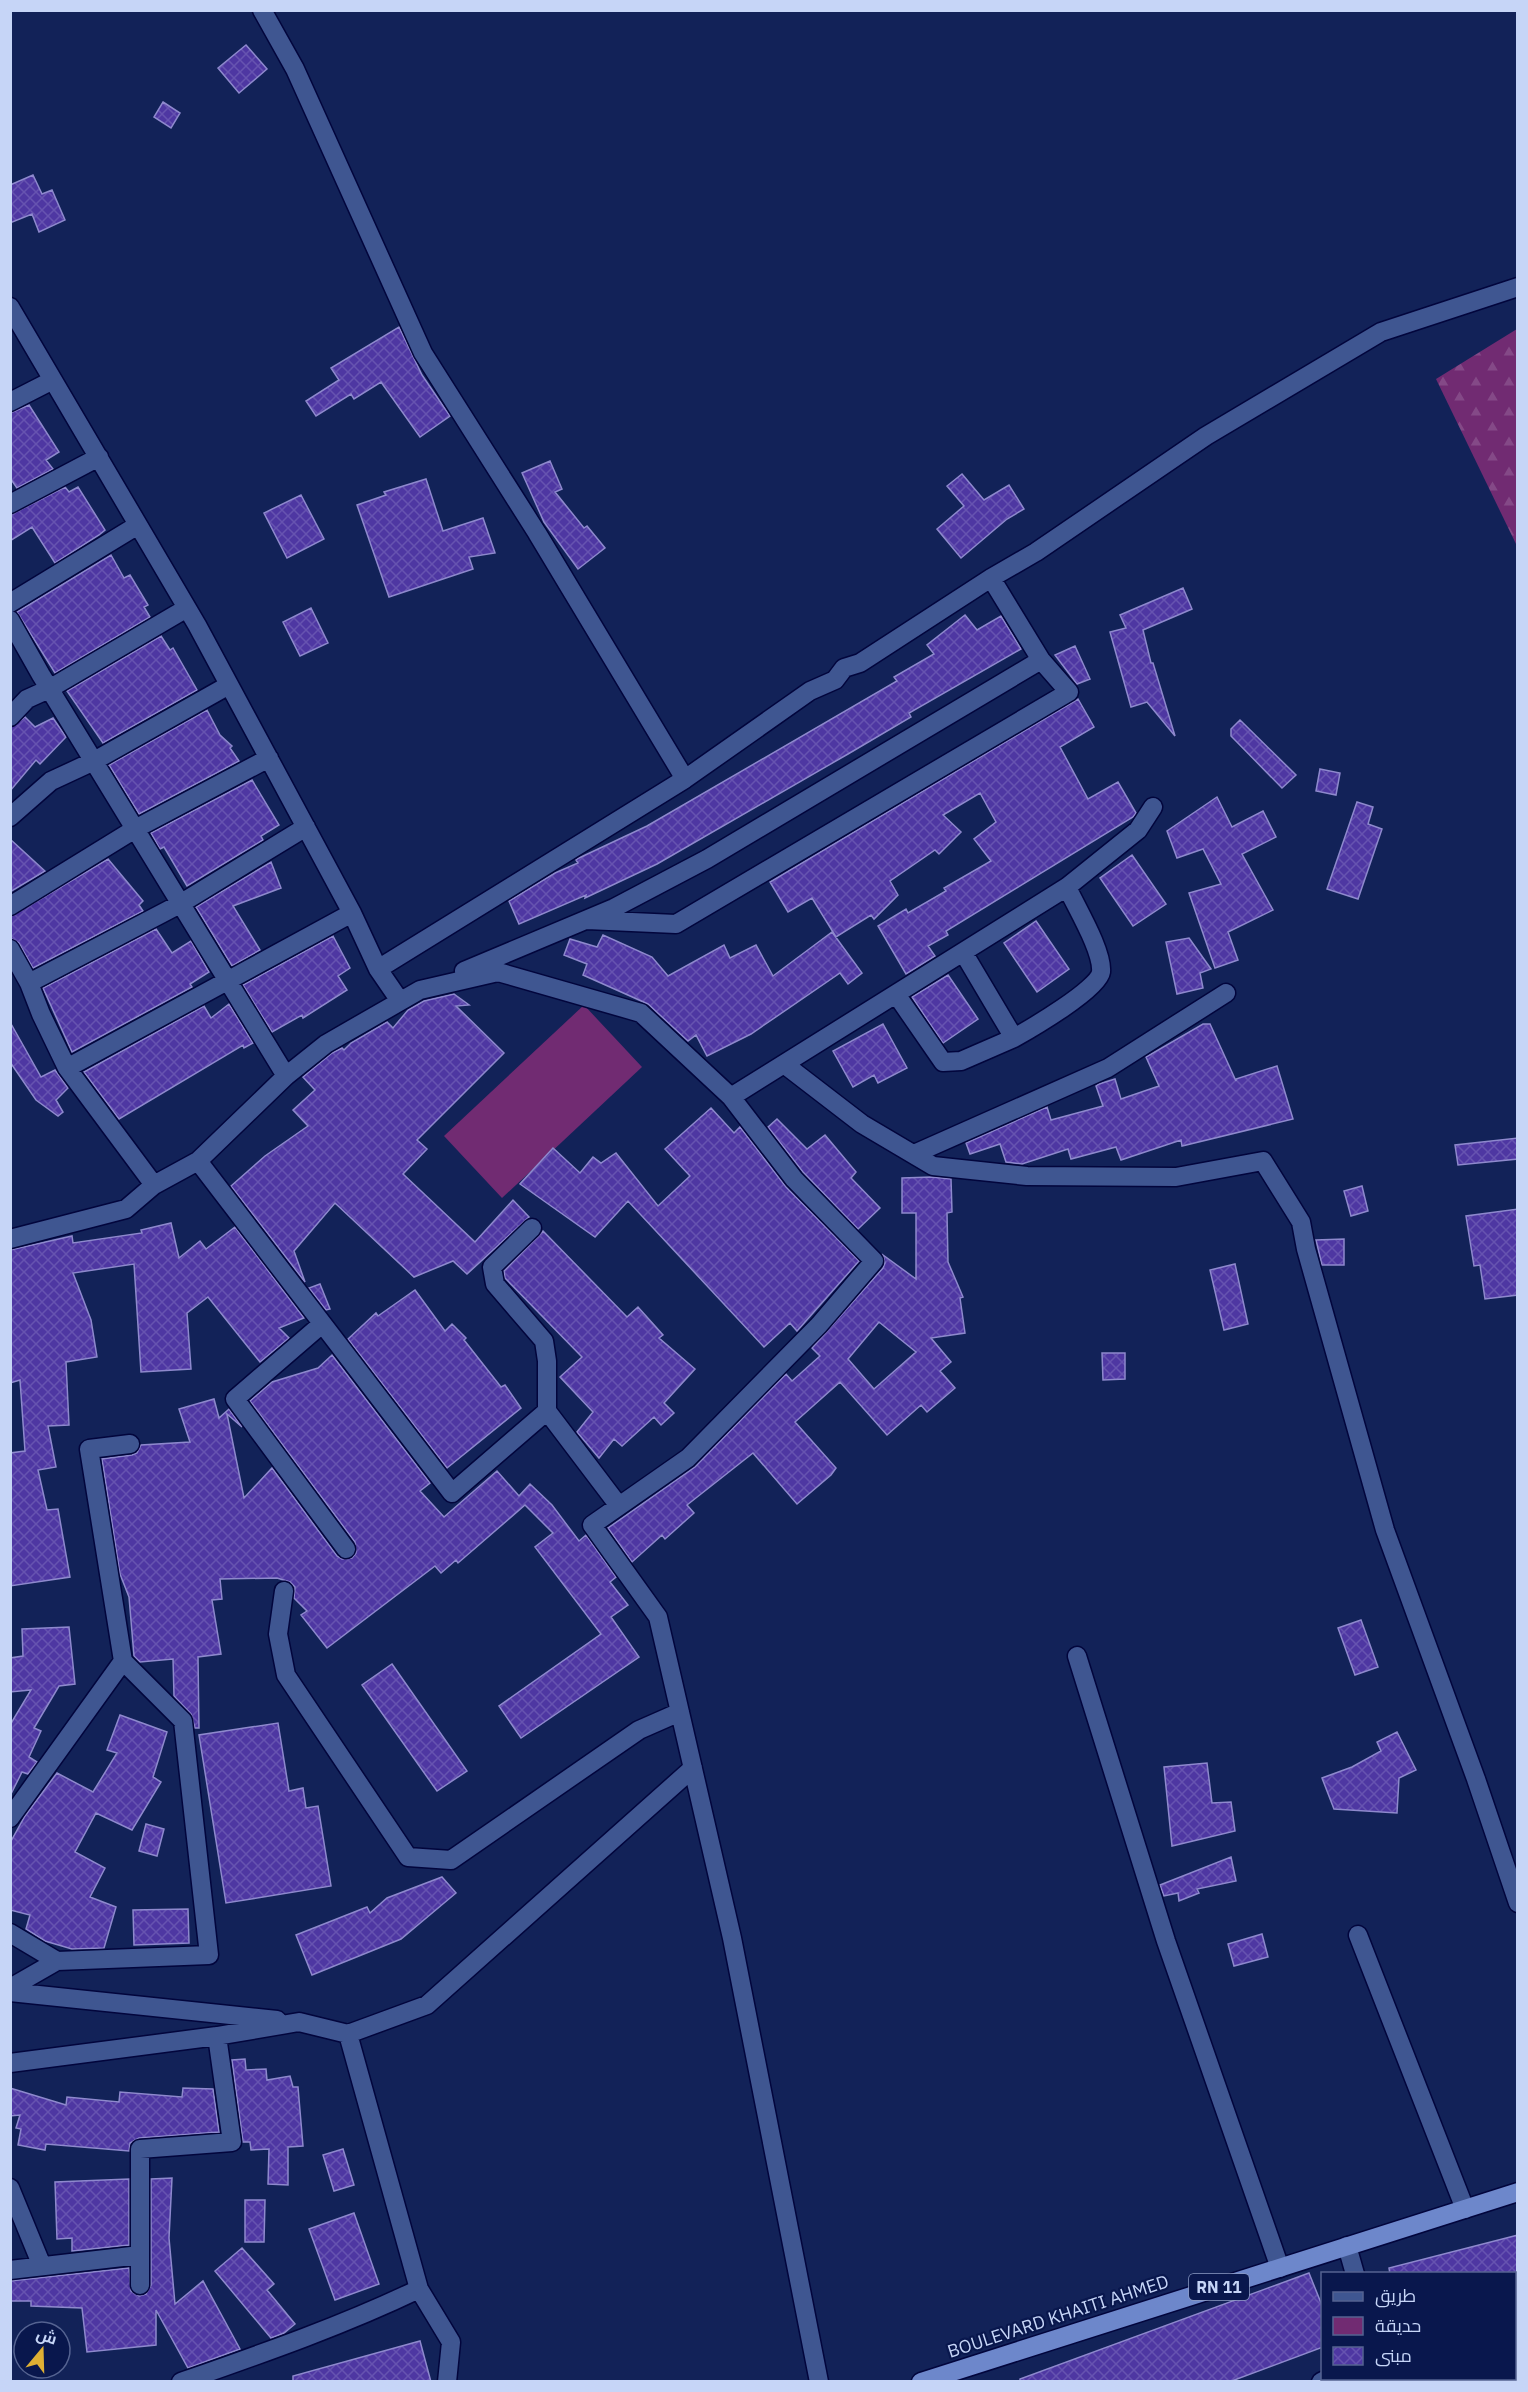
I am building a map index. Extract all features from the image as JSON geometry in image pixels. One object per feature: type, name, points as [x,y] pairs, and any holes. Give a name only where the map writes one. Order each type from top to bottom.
[{"type":"highway","name":"BOULEVARD KHAITI AHMED","points":[[921,2382],[1518,2192]]},
{"type":"street","points":[[262,10],[295,69],[423,353],[537,533],[685,779]]},
{"type":"street","points":[[378,969],[685,779],[810,691],[835,680],[844,668],[860,663],[991,578],[1036,552],[1206,436],[1381,332],[1518,287]]},
{"type":"street","points":[[10,307],[187,608],[352,913],[378,969],[400,1001]]},
{"type":"street","points":[[10,402],[53,380]]},
{"type":"street","points":[[10,504],[99,457]]},
{"type":"street","points":[[10,603],[138,525]]},
{"type":"street","points":[[587,920],[676,924],[1069,692],[1041,660],[991,578]]},
{"type":"street","points":[[10,717],[27,699],[49,689],[187,608]]},
{"type":"street","points":[[10,620],[49,689],[286,1076]]},
{"type":"street","points":[[10,1239],[126,1209],[154,1185],[198,1161],[286,1076],[326,1044],[420,990],[614,908],[706,859],[1041,660]]},
{"type":"street","points":[[10,817],[51,781],[94,761],[229,685]]},
{"type":"street","points":[[10,906],[135,829],[269,758]]},
{"type":"street","points":[[731,1097],[1067,887],[1138,830],[1153,807]]},
{"type":"street","points":[[29,983],[180,904],[306,827]]},
{"type":"street","points":[[896,994],[943,1062],[961,1061],[1014,1038],[1098,980],[1101,972],[1099,958],[1067,887]]},
{"type":"street","points":[[67,1068],[352,913]]},
{"type":"street","points":[[10,949],[29,983],[67,1068],[154,1185]]},
{"type":"street","points":[[963,952],[1014,1038]]},
{"type":"street","points":[[420,990],[498,972],[641,1013],[731,1097],[794,1179],[874,1262],[819,1325],[688,1458],[592,1525],[658,1617],[732,1938],[819,2382]]},
{"type":"street","points":[[914,1154],[1108,1068],[1226,993]]},
{"type":"street","points":[[784,1064],[862,1124],[933,1166],[1027,1176],[1176,1177],[1263,1161],[1301,1222],[1306,1249],[1385,1530],[1476,1779],[1518,1903]]},
{"type":"street","points":[[198,1161],[452,1493],[547,1412]]},
{"type":"street","points":[[532,1228],[492,1267],[495,1284],[544,1341],[548,1361],[547,1412],[619,1506]]},
{"type":"street","points":[[322,1324],[236,1399],[346,1549]]},
{"type":"street","points":[[10,1990],[57,1961],[210,1955],[183,1721],[123,1661],[89,1449],[130,1444]]},
{"type":"street","points":[[284,1591],[278,1634],[286,1675],[408,1857],[451,1860],[639,1730],[680,1712]]},
{"type":"street","points":[[1077,1656],[1166,1941],[1280,2268]]},
{"type":"street","points":[[10,1818],[123,1661]]},
{"type":"street","points":[[10,1990],[300,2022],[348,2034],[427,2005],[693,1768]]},
{"type":"street","points":[[10,1933],[57,1961]]},
{"type":"street","points":[[1358,1935],[1466,2209]]},
{"type":"street","points":[[10,2063],[217,2036],[300,2022]]},
{"type":"street","points":[[348,2034],[419,2289],[451,2342],[447,2382]]},
{"type":"street","points":[[140,2285],[140,2149],[232,2142],[217,2036]]},
{"type":"street","points":[[10,2188],[42,2266]]},
{"type":"street","points":[[1347,2246],[1354,2272]]},
{"type":"street","points":[[10,2270],[140,2255]]},
{"type":"street","points":[[181,2382],[310,2336],[376,2310],[419,2289]]},
{"type":"green space","points":[[1517,329],[1517,546],[1436,379]]},
{"type":"green space","points":[[584,1005],[642,1067],[502,1198],[444,1136]]},
{"type":"building","points":[[246,45],[267,69],[239,93],[218,68]]},
{"type":"building","points":[[163,102],[180,113],[171,128],[154,117]]},
{"type":"building","points":[[33,175],[42,194],[52,190],[65,220],[39,232],[32,214],[10,223],[10,185]]},
{"type":"building","points":[[399,327],[422,375],[450,416],[420,437],[381,382],[354,399],[351,394],[316,416],[306,401],[339,380],[331,368]]},
{"type":"building","points":[[29,405],[59,452],[46,460],[53,469],[17,488],[10,478],[10,413]]},
{"type":"building","points":[[550,461],[562,489],[555,492],[584,528],[587,526],[605,548],[578,569],[544,522],[522,473]]},
{"type":"building","points":[[962,474],[984,500],[1009,485],[1024,509],[1007,519],[961,558],[937,529],[964,506],[947,486]]},
{"type":"building","points":[[426,479],[443,531],[483,518],[495,553],[469,557],[473,569],[389,597],[357,505],[386,495],[384,492]]},
{"type":"building","points":[[65,487],[69,492],[78,487],[105,530],[55,563],[32,527],[10,541],[10,515]]},
{"type":"building","points":[[301,495],[324,539],[287,558],[264,513]]},
{"type":"building","points":[[111,555],[124,578],[130,575],[148,605],[144,607],[150,617],[55,673],[17,612]]},
{"type":"building","points":[[1183,588],[1192,609],[1143,630],[1151,663],[1153,663],[1175,736],[1147,702],[1131,707],[1110,632],[1126,628],[1120,615]]},
{"type":"building","points":[[311,608],[328,643],[300,656],[283,622]]},
{"type":"building","points":[[965,615],[977,630],[1001,616],[1021,649],[909,713],[911,717],[657,864],[585,898],[586,895],[519,924],[509,901],[555,873],[578,863],[576,860],[579,858],[647,826],[897,681],[894,677],[934,654],[927,645]]},
{"type":"building","points":[[161,636],[170,650],[173,648],[197,690],[103,743],[67,691]]},
{"type":"building","points":[[1075,646],[1090,679],[1077,684],[1055,655]]},
{"type":"building","points":[[1078,699],[1094,727],[1060,747],[1088,799],[1118,782],[1136,813],[1133,817],[946,931],[948,935],[928,946],[935,956],[906,974],[878,926],[906,909],[908,913],[946,891],[944,888],[991,861],[974,839],[996,822],[980,793],[943,815],[961,832],[939,854],[935,850],[890,881],[898,895],[874,919],[871,915],[836,937],[812,898],[788,912],[770,882]]},
{"type":"building","points":[[207,710],[220,735],[232,746],[230,748],[239,761],[139,814],[109,765]]},
{"type":"building","points":[[25,717],[35,727],[53,718],[66,737],[40,764],[36,760],[10,791],[10,728]]},
{"type":"building","points":[[1240,720],[1296,775],[1282,788],[1231,736],[1231,729]]},
{"type":"building","points":[[1320,769],[1340,773],[1336,795],[1316,791]]},
{"type":"building","points":[[252,780],[279,825],[261,836],[263,840],[187,886],[164,847],[160,849],[151,833]]},
{"type":"building","points":[[1217,797],[1232,827],[1263,811],[1276,837],[1242,854],[1273,910],[1228,932],[1238,960],[1215,968],[1189,893],[1221,884],[1203,849],[1177,858],[1167,831]]},
{"type":"building","points":[[1357,802],[1373,807],[1368,824],[1382,829],[1358,899],[1327,889]]},
{"type":"building","points":[[10,839],[45,871],[10,892]]},
{"type":"building","points":[[1132,855],[1166,904],[1133,926],[1100,878]]},
{"type":"building","points":[[108,859],[143,901],[139,905],[143,911],[33,968],[19,943],[10,938],[10,917]]},
{"type":"building","points":[[271,862],[281,888],[233,906],[260,950],[232,966],[196,907]]},
{"type":"building","points":[[1036,921],[1069,969],[1037,992],[1004,943]]},
{"type":"building","points":[[156,929],[172,953],[191,941],[209,972],[190,984],[192,987],[72,1052],[43,988]]},
{"type":"building","points":[[832,932],[862,973],[848,984],[840,973],[751,1034],[707,1056],[696,1035],[688,1041],[648,1004],[583,975],[587,964],[564,955],[570,939],[597,947],[603,935],[652,957],[668,976],[724,945],[730,958],[756,945],[773,976]]},
{"type":"building","points":[[333,936],[350,968],[338,976],[347,990],[303,1018],[302,1015],[272,1032],[243,985]]},
{"type":"building","points":[[1189,938],[1211,969],[1200,973],[1203,988],[1177,994],[1166,942]]},
{"type":"building","points":[[948,975],[978,1019],[943,1043],[912,997]]},
{"type":"building","points":[[454,994],[469,1005],[456,1006],[504,1053],[417,1140],[427,1149],[403,1174],[475,1242],[513,1200],[529,1217],[467,1274],[453,1261],[414,1277],[335,1203],[294,1251],[305,1282],[231,1186],[265,1156],[308,1126],[293,1110],[315,1090],[303,1077],[332,1053],[342,1048],[344,1050],[351,1043],[387,1022],[393,1028],[408,1010],[424,1001]]},
{"type":"building","points":[[229,1004],[253,1043],[244,1048],[243,1045],[119,1119],[84,1072],[204,1006],[211,1018]]},
{"type":"building","points":[[10,1022],[41,1077],[55,1070],[68,1088],[56,1100],[63,1112],[58,1116],[36,1100],[10,1062]]},
{"type":"building","points":[[883,1024],[907,1068],[878,1083],[874,1075],[853,1087],[833,1051]]},
{"type":"building","points":[[1203,1024],[1210,1024],[1236,1081],[1236,1079],[1277,1066],[1293,1119],[1182,1146],[1181,1140],[1121,1160],[1116,1147],[1071,1159],[1068,1149],[1022,1164],[1006,1162],[1000,1144],[970,1154],[966,1143],[1047,1107],[1051,1120],[1103,1106],[1096,1086],[1099,1084],[1115,1079],[1121,1099],[1159,1086],[1146,1057]]},
{"type":"building","points":[[711,1108],[734,1133],[740,1127],[786,1187],[859,1261],[797,1331],[790,1323],[764,1347],[628,1201],[595,1237],[520,1184],[553,1148],[580,1173],[593,1157],[601,1163],[616,1153],[658,1206],[690,1176],[665,1149]]},
{"type":"building","points":[[777,1119],[807,1149],[825,1135],[856,1172],[851,1178],[880,1208],[858,1229],[803,1172],[768,1127]]},
{"type":"building","points":[[1518,1138],[1518,1159],[1458,1165],[1455,1145]]},
{"type":"building","points":[[902,1178],[951,1179],[952,1212],[947,1213],[948,1262],[963,1297],[960,1298],[965,1333],[931,1338],[951,1362],[940,1371],[955,1388],[927,1412],[921,1405],[887,1435],[840,1382],[795,1422],[836,1468],[831,1475],[797,1504],[753,1453],[687,1505],[694,1513],[665,1539],[662,1535],[632,1562],[608,1528],[695,1467],[786,1374],[792,1381],[820,1356],[812,1348],[883,1268],[885,1263],[883,1255],[916,1279],[916,1213],[902,1213]],"holes":[[[879,1322],[916,1352],[874,1389],[848,1359]]]},
{"type":"building","points":[[1362,1186],[1368,1211],[1351,1216],[1344,1191]]},
{"type":"building","points":[[1518,1209],[1518,1295],[1485,1299],[1480,1265],[1474,1266],[1466,1216]]},
{"type":"building","points":[[171,1223],[179,1258],[200,1241],[206,1249],[235,1227],[304,1318],[279,1328],[289,1338],[260,1362],[208,1297],[187,1313],[191,1369],[141,1372],[134,1264],[73,1273],[91,1320],[97,1357],[66,1362],[69,1425],[48,1426],[56,1467],[38,1470],[47,1510],[58,1509],[70,1577],[10,1586],[10,1453],[25,1451],[20,1380],[10,1383],[10,1250],[72,1236],[73,1243],[142,1233],[141,1230]]},
{"type":"building","points":[[543,1231],[627,1317],[638,1307],[663,1335],[659,1338],[695,1369],[664,1403],[674,1413],[661,1425],[654,1417],[622,1446],[614,1439],[599,1458],[577,1432],[593,1412],[560,1377],[582,1357],[505,1278],[504,1271]]},
{"type":"building","points":[[1344,1239],[1344,1265],[1322,1265],[1316,1240]]},
{"type":"building","points":[[1235,1264],[1248,1324],[1224,1330],[1210,1270]]},
{"type":"building","points":[[320,1284],[330,1309],[326,1310],[309,1288]]},
{"type":"building","points":[[415,1290],[445,1331],[452,1324],[466,1338],[464,1340],[501,1387],[505,1385],[521,1408],[447,1468],[348,1339],[376,1313],[378,1316]]},
{"type":"building","points":[[1102,1353],[1125,1353],[1125,1379],[1103,1380]]},
{"type":"building","points":[[332,1355],[430,1483],[420,1491],[444,1517],[497,1471],[519,1496],[530,1484],[552,1505],[579,1541],[586,1535],[616,1577],[610,1582],[628,1605],[611,1617],[639,1657],[521,1738],[499,1706],[601,1634],[535,1547],[553,1533],[525,1505],[458,1563],[456,1560],[441,1573],[435,1566],[327,1648],[301,1615],[307,1611],[294,1598],[295,1587],[290,1582],[277,1578],[220,1579],[222,1599],[212,1600],[221,1654],[198,1657],[199,1728],[195,1728],[191,1714],[174,1696],[173,1659],[140,1662],[134,1656],[129,1597],[120,1574],[102,1459],[132,1455],[137,1453],[141,1445],[190,1442],[179,1409],[214,1399],[219,1418],[229,1409],[242,1427],[227,1414],[244,1498],[272,1468],[337,1556],[342,1559],[352,1558],[356,1553],[355,1542],[250,1401],[272,1382],[318,1368]]},
{"type":"building","points":[[1361,1620],[1378,1667],[1355,1675],[1338,1628]]},
{"type":"building","points":[[69,1627],[75,1684],[59,1686],[34,1728],[41,1731],[29,1757],[37,1762],[28,1774],[22,1772],[10,1796],[10,1725],[31,1690],[10,1692],[10,1658],[23,1656],[22,1629]]},
{"type":"building","points":[[392,1664],[467,1771],[437,1791],[362,1685]]},
{"type":"building","points":[[120,1715],[167,1732],[153,1777],[161,1782],[132,1830],[96,1813],[75,1852],[105,1868],[90,1897],[116,1907],[104,1948],[72,1949],[45,1941],[26,1929],[30,1915],[10,1910],[10,1843],[25,1816],[57,1773],[93,1792],[117,1753],[107,1750]]},
{"type":"building","points":[[278,1723],[289,1791],[303,1788],[306,1808],[318,1806],[331,1886],[226,1903],[199,1735]]},
{"type":"building","points":[[1397,1732],[1416,1770],[1399,1778],[1397,1813],[1334,1809],[1322,1778],[1352,1767],[1381,1751],[1377,1742]]},
{"type":"building","points":[[1207,1763],[1212,1803],[1231,1802],[1235,1831],[1172,1846],[1164,1767]]},
{"type":"building","points":[[146,1824],[164,1829],[157,1856],[139,1851]]},
{"type":"building","points":[[1231,1857],[1236,1881],[1197,1889],[1199,1893],[1179,1901],[1178,1893],[1164,1896],[1160,1885]]},
{"type":"building","points":[[442,1877],[456,1893],[401,1939],[312,1975],[296,1935],[367,1907],[370,1913],[387,1898]]},
{"type":"building","points":[[188,1909],[189,1943],[134,1945],[133,1910]]},
{"type":"building","points":[[1262,1934],[1268,1957],[1234,1966],[1228,1944]]},
{"type":"building","points":[[245,2059],[246,2070],[266,2069],[267,2080],[290,2076],[293,2087],[298,2087],[303,2146],[288,2147],[288,2185],[268,2184],[269,2149],[251,2150],[250,2142],[243,2142],[232,2060]]},
{"type":"building","points":[[10,2088],[66,2105],[67,2097],[119,2102],[120,2092],[182,2097],[183,2088],[213,2089],[219,2132],[139,2138],[130,2143],[129,2151],[46,2144],[45,2150],[18,2145],[21,2129],[16,2128],[20,2115],[10,2116]]},
{"type":"building","points":[[343,2149],[354,2185],[334,2191],[323,2155]]},
{"type":"building","points":[[172,2178],[169,2238],[175,2304],[203,2281],[240,2349],[188,2368],[156,2310],[156,2345],[87,2352],[82,2308],[31,2306],[31,2301],[10,2301],[10,2281],[129,2268],[131,2291],[139,2296],[146,2294],[151,2285],[151,2179]]},
{"type":"building","points":[[129,2179],[129,2245],[72,2251],[72,2238],[57,2239],[55,2182]]},
{"type":"building","points":[[245,2200],[265,2200],[264,2242],[245,2242]]},
{"type":"building","points":[[354,2213],[379,2284],[335,2300],[309,2229]]},
{"type":"building","points":[[1518,2235],[1518,2274],[1516,2272],[1390,2272],[1389,2268]]},
{"type":"building","points":[[242,2248],[274,2284],[267,2290],[295,2324],[284,2333],[271,2338],[215,2271]]},
{"type":"building","points":[[1309,2273],[1321,2303],[1321,2348],[1229,2382],[1020,2382],[1020,2379]]},
{"type":"building","points":[[420,2341],[431,2382],[293,2382],[293,2376]]}]
